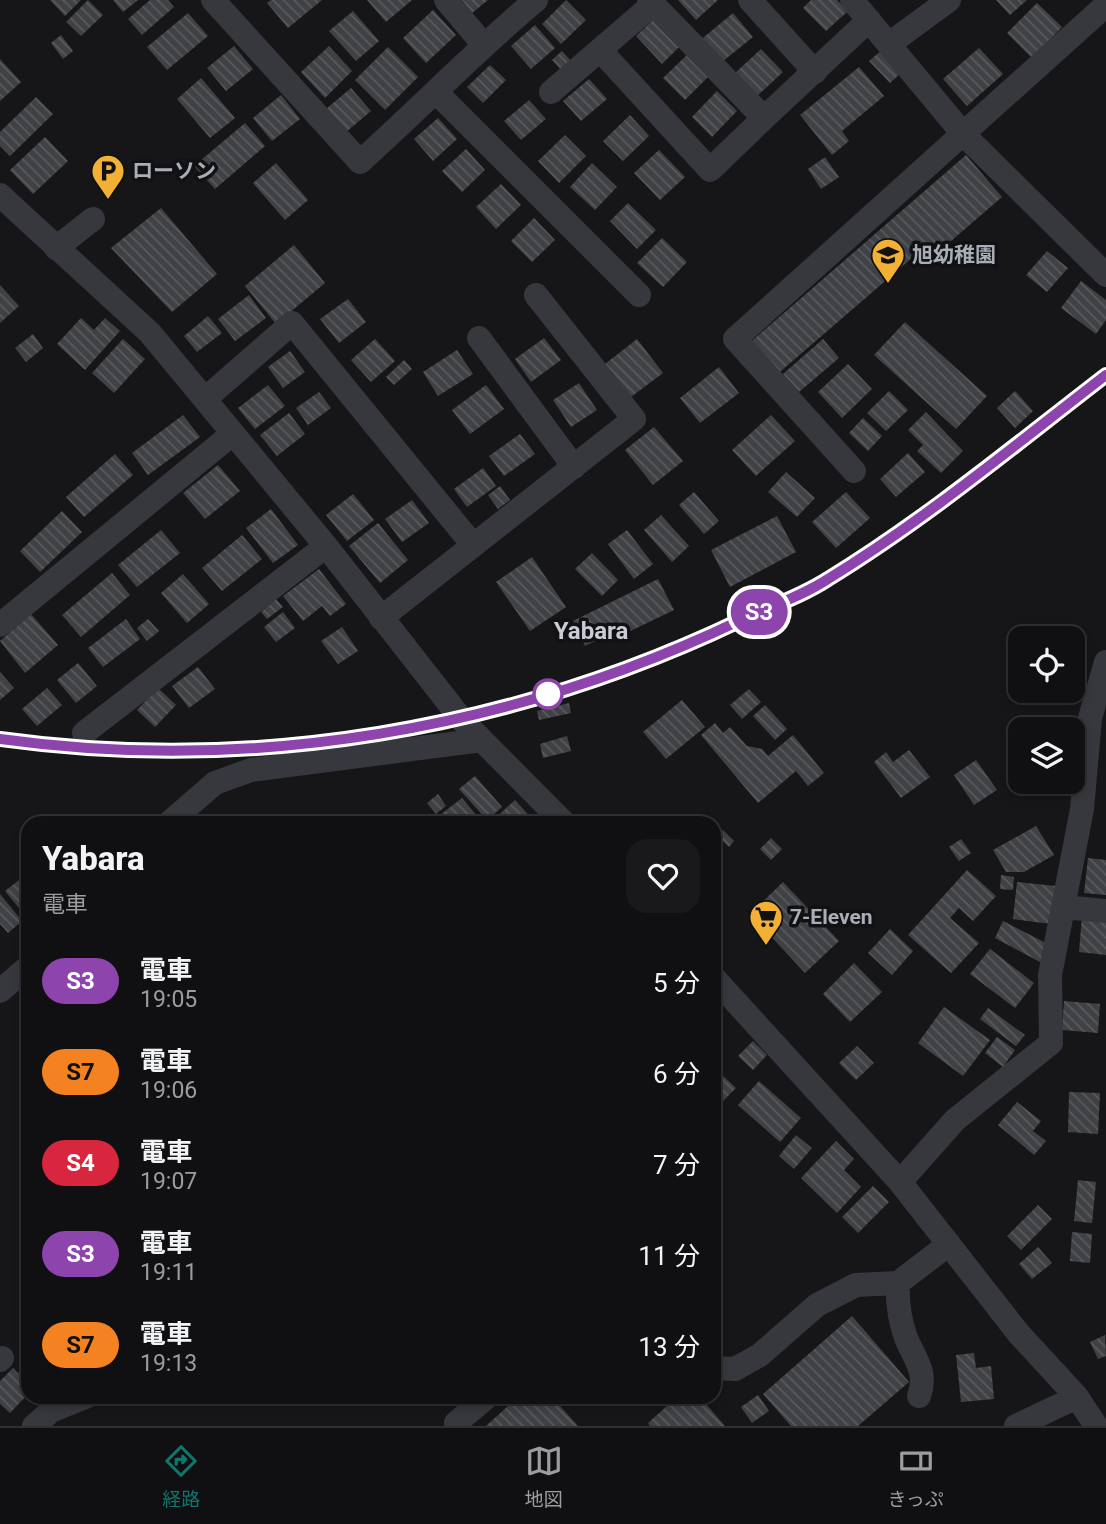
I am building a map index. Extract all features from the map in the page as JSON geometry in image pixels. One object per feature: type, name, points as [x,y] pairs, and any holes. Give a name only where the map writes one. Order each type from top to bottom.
[{"type":"street","points":[[213,0],[360,162],[437,93],[483,44],[536,0]]},
{"type":"street","points":[[446,0],[483,44]]},
{"type":"street","points":[[750,0],[815,72]]},
{"type":"street","points":[[852,0],[964,135],[1106,275]]},
{"type":"street","points":[[889,44],[949,0]]},
{"type":"street","points":[[551,92],[651,2],[764,118]]},
{"type":"street","points":[[853,471],[735,339],[1106,5]]},
{"type":"street","points":[[600,50],[710,170],[869,20]]},
{"type":"street","points":[[437,93],[639,295]]},
{"type":"street","points":[[0,195],[150,333],[482,740],[557,816]]},
{"type":"street","points":[[56,248],[93,219]]},
{"type":"street","points":[[381,618],[634,419],[536,295]]},
{"type":"street","points":[[205,399],[292,323],[472,545]]},
{"type":"street","points":[[479,338],[574,467]]},
{"type":"street","points":[[0,625],[231,435]]},
{"type":"street","points":[[84,733],[326,546]]},
{"type":"street","points":[[900,1182],[955,1120],[1051,1043],[1050,975],[1082,809],[1090,718],[1106,662]]},
{"type":"street","points":[[177,816],[215,783],[251,770],[482,740]]},
{"type":"street","points":[[1063,907],[1106,911]]},
{"type":"street","points":[[0,991],[21,973]]},
{"type":"street","points":[[721,986],[900,1182],[1019,1334],[1077,1397],[1096,1426]]},
{"type":"street","points":[[721,1368],[735,1369],[760,1355],[817,1305],[856,1285],[898,1283],[949,1244]]},
{"type":"street","points":[[898,1283],[897,1300],[906,1339],[918,1358],[919,1396]]},
{"type":"street","points":[[1016,1426],[1077,1397]]},
{"type":"street","points":[[34,1426],[51,1411],[68,1404]]},
{"type":"street","points":[[456,1423],[479,1404]]},
{"type":"building","points":[[50,0],[81,0],[65,16]]},
{"type":"building","points":[[88,0],[103,15],[81,36],[66,22]]},
{"type":"building","points":[[113,0],[138,0],[123,12]]},
{"type":"building","points":[[150,0],[168,0],[174,7],[142,35],[128,19]]},
{"type":"building","points":[[271,0],[322,0],[288,28],[267,3]]},
{"type":"building","points":[[367,0],[412,0],[386,22]]},
{"type":"building","points":[[462,0],[488,0],[472,13]]},
{"type":"building","points":[[566,0],[586,20],[561,44],[542,24]]},
{"type":"building","points":[[678,0],[718,0],[696,20]]},
{"type":"building","points":[[811,0],[837,0],[848,11],[826,31],[803,8]]},
{"type":"building","points":[[996,0],[1027,0],[1010,15]]},
{"type":"building","points":[[1037,3],[1062,27],[1032,58],[1007,33]]},
{"type":"building","points":[[433,10],[456,35],[426,63],[403,38]]},
{"type":"building","points":[[353,11],[379,41],[356,61],[329,31]]},
{"type":"building","points":[[188,13],[208,36],[167,70],[147,47]]},
{"type":"building","points":[[733,13],[753,37],[717,66],[698,42]]},
{"type":"building","points":[[654,19],[680,46],[662,64],[636,36]]},
{"type":"building","points":[[535,25],[555,48],[531,69],[511,46]]},
{"type":"building","points":[[61,35],[73,51],[63,59],[51,43]]},
{"type":"building","points":[[234,46],[253,69],[226,91],[207,68]]},
{"type":"building","points":[[329,46],[352,71],[325,98],[301,72]]},
{"type":"building","points":[[388,47],[418,77],[385,110],[355,80]]},
{"type":"building","points":[[979,48],[1003,74],[967,106],[943,79]]},
{"type":"building","points":[[761,49],[783,72],[757,96],[735,73]]},
{"type":"building","points":[[883,49],[903,71],[890,83],[869,61]]},
{"type":"building","points":[[562,51],[571,61],[562,71],[552,60]]},
{"type":"building","points":[[688,54],[709,76],[685,100],[663,78]]},
{"type":"building","points":[[0,59],[21,82],[0,101]]},
{"type":"building","points":[[490,65],[506,80],[483,103],[467,87]]},
{"type":"building","points":[[859,67],[884,96],[842,131],[849,141],[832,155],[800,115]]},
{"type":"building","points":[[201,78],[235,118],[210,138],[177,99]]},
{"type":"building","points":[[589,79],[607,99],[581,121],[563,101]]},
{"type":"building","points":[[351,88],[371,111],[346,132],[326,109]]},
{"type":"building","points":[[717,91],[737,111],[712,137],[692,117]]},
{"type":"building","points":[[281,95],[300,119],[272,141],[253,118]]},
{"type":"building","points":[[36,97],[53,114],[10,156],[0,146],[0,132]]},
{"type":"building","points":[[529,100],[546,119],[521,140],[504,121]]},
{"type":"building","points":[[630,115],[649,136],[623,161],[603,141]]},
{"type":"building","points":[[438,118],[457,139],[433,161],[414,139]]},
{"type":"building","points":[[245,123],[265,146],[215,189],[194,166]]},
{"type":"building","points":[[565,135],[586,156],[559,183],[538,161]]},
{"type":"building","points":[[45,137],[68,161],[33,194],[10,170]]},
{"type":"building","points":[[466,149],[485,170],[462,192],[442,171]]},
{"type":"building","points":[[659,150],[685,177],[660,200],[634,173]]},
{"type":"building","points":[[966,155],[1002,197],[929,260],[920,251],[774,377],[747,345]]},
{"type":"building","points":[[825,157],[839,177],[821,189],[808,169]]},
{"type":"building","points":[[276,163],[308,200],[285,220],[253,183]]},
{"type":"building","points":[[592,163],[617,187],[595,210],[570,187]]},
{"type":"building","points":[[501,184],[521,205],[496,229],[476,207]]},
{"type":"building","points":[[628,203],[656,230],[637,249],[610,221]]},
{"type":"building","points":[[161,208],[217,274],[172,312],[111,248]]},
{"type":"building","points":[[534,218],[555,240],[532,262],[511,241]]},
{"type":"building","points":[[662,238],[687,262],[663,287],[637,263]]},
{"type":"building","points":[[294,245],[325,283],[276,324],[245,286]]},
{"type":"building","points":[[1047,251],[1068,268],[1047,292],[1026,275]]},
{"type":"building","points":[[1081,281],[1106,300],[1106,320],[1096,334],[1061,308]]},
{"type":"building","points":[[0,285],[19,306],[0,323]]},
{"type":"building","points":[[249,295],[266,318],[235,341],[218,319]]},
{"type":"building","points":[[348,299],[366,322],[339,343],[320,319]]},
{"type":"building","points":[[208,316],[222,333],[197,352],[184,336]]},
{"type":"building","points":[[81,318],[94,330],[105,318],[120,331],[85,370],[57,344]]},
{"type":"building","points":[[905,322],[987,396],[956,429],[874,355]]},
{"type":"building","points":[[33,334],[43,348],[26,362],[15,348]]},
{"type":"building","points":[[544,338],[561,360],[531,382],[515,359]]},
{"type":"building","points":[[123,339],[145,359],[114,393],[92,373]]},
{"type":"building","points":[[375,339],[395,361],[371,382],[351,360]]},
{"type":"building","points":[[637,339],[663,373],[631,397],[605,364]]},
{"type":"building","points":[[823,339],[839,358],[799,392],[783,374]]},
{"type":"building","points":[[457,350],[473,374],[438,396],[423,372]]},
{"type":"building","points":[[290,351],[305,372],[283,388],[268,367]]},
{"type":"building","points":[[404,360],[412,369],[394,385],[386,377]]},
{"type":"building","points":[[848,364],[872,389],[842,418],[818,392]]},
{"type":"building","points":[[719,367],[739,393],[700,423],[680,398]]},
{"type":"building","points":[[579,383],[597,410],[571,427],[553,400]]},
{"type":"building","points":[[268,385],[285,406],[255,429],[238,408]]},
{"type":"building","points":[[486,385],[504,409],[470,434],[452,410]]},
{"type":"building","points":[[889,391],[908,410],[886,431],[867,413]]},
{"type":"building","points":[[1015,391],[1033,411],[1015,428],[997,408]]},
{"type":"building","points":[[319,392],[331,408],[308,425],[296,408]]},
{"type":"building","points":[[926,412],[963,451],[941,473],[917,451],[923,445],[908,430]]},
{"type":"building","points":[[289,413],[305,434],[277,456],[260,435]]},
{"type":"building","points":[[183,415],[200,437],[148,475],[132,453]]},
{"type":"building","points":[[771,415],[795,441],[756,476],[732,450]]},
{"type":"building","points":[[863,418],[882,436],[868,451],[849,433]]},
{"type":"building","points":[[654,427],[683,461],[653,485],[625,450]]},
{"type":"building","points":[[520,434],[535,454],[504,476],[489,456]]},
{"type":"building","points":[[908,453],[925,472],[896,497],[880,479]]},
{"type":"building","points":[[115,454],[133,475],[84,517],[66,497]]},
{"type":"building","points":[[218,465],[240,491],[205,519],[183,493]]},
{"type":"building","points":[[483,468],[496,486],[467,507],[454,489]]},
{"type":"building","points":[[786,472],[815,498],[797,517],[768,492]]},
{"type":"building","points":[[500,486],[510,500],[498,509],[488,495]]},
{"type":"building","points":[[694,492],[719,521],[704,534],[679,505]]},
{"type":"building","points":[[846,492],[870,518],[836,548],[812,522]]},
{"type":"building","points":[[353,494],[374,520],[347,541],[326,515]]},
{"type":"building","points":[[412,500],[429,523],[402,542],[385,519]]},
{"type":"building","points":[[271,509],[298,545],[273,563],[246,528]]},
{"type":"building","points":[[62,511],[82,532],[40,572],[20,551]]},
{"type":"building","points":[[661,515],[689,546],[672,562],[644,530]]},
{"type":"building","points":[[777,516],[796,552],[730,587],[711,550]]},
{"type":"building","points":[[378,523],[408,560],[380,583],[349,546]]},
{"type":"building","points":[[161,530],[180,553],[137,587],[118,565]]},
{"type":"building","points":[[627,530],[653,564],[634,579],[608,544]]},
{"type":"building","points":[[242,535],[262,559],[222,591],[202,568]]},
{"type":"building","points":[[592,553],[618,580],[602,596],[575,569]]},
{"type":"building","points":[[532,557],[566,607],[530,631],[496,582]]},
{"type":"building","points":[[319,569],[346,604],[330,616],[322,606],[303,621],[283,596]]},
{"type":"building","points":[[112,573],[130,595],[81,637],[62,615]]},
{"type":"building","points":[[183,574],[209,604],[187,623],[161,593]]},
{"type":"building","points":[[658,579],[674,610],[616,638],[613,632],[585,646],[573,621]]},
{"type":"building","points":[[276,599],[283,607],[267,619],[261,612]]},
{"type":"building","points":[[283,612],[295,628],[276,642],[264,627]]},
{"type":"building","points":[[31,614],[58,645],[25,673],[0,641]]},
{"type":"building","points":[[126,619],[140,639],[103,667],[88,648]]},
{"type":"building","points":[[148,619],[159,631],[147,641],[137,628]]},
{"type":"building","points":[[342,627],[358,651],[338,664],[321,641]]},
{"type":"building","points":[[78,663],[97,686],[76,703],[57,680]]},
{"type":"building","points":[[198,667],[215,689],[189,708],[172,686]]},
{"type":"building","points":[[0,672],[14,688],[0,700]]},
{"type":"building","points":[[47,688],[62,705],[37,726],[22,709]]},
{"type":"building","points":[[158,688],[176,705],[155,727],[137,710]]},
{"type":"building","points":[[749,689],[761,702],[742,719],[730,705]]},
{"type":"building","points":[[682,700],[705,727],[666,759],[643,732]]},
{"type":"building","points":[[569,703],[571,713],[539,720],[537,711]]},
{"type":"building","points":[[765,705],[787,729],[775,740],[753,716]]},
{"type":"building","points":[[715,723],[723,733],[730,727],[747,746],[762,749],[768,756],[793,735],[824,773],[808,786],[796,771],[758,803],[701,735]]},
{"type":"building","points":[[567,736],[571,751],[543,758],[540,744]]},
{"type":"building","points":[[909,750],[930,777],[901,798],[874,762],[886,752],[893,762]]},
{"type":"building","points":[[976,760],[997,790],[974,805],[954,775]]},
{"type":"building","points":[[475,776],[502,807],[492,816],[483,816],[459,789]]},
{"type":"building","points":[[438,794],[446,806],[436,814],[427,803]]},
{"type":"building","points":[[462,798],[477,816],[441,816]]},
{"type":"building","points":[[515,800],[529,816],[498,816]]},
{"type":"building","points":[[1036,826],[1054,855],[1024,872],[1006,872],[993,850]]},
{"type":"building","points":[[723,830],[734,841],[729,847],[721,840]]},
{"type":"building","points":[[771,838],[782,849],[771,860],[760,849]]},
{"type":"building","points":[[961,839],[971,853],[959,861],[949,847]]},
{"type":"building","points":[[1088,858],[1106,860],[1106,895],[1084,893]]},
{"type":"building","points":[[967,870],[996,896],[973,921],[959,908],[950,918],[979,943],[951,973],[908,935]]},
{"type":"building","points":[[1001,875],[1014,877],[1013,890],[1000,889]]},
{"type":"building","points":[[21,878],[21,910],[5,891]]},
{"type":"building","points":[[783,882],[839,941],[805,973],[750,914]]},
{"type":"building","points":[[1017,882],[1056,886],[1051,924],[1013,919]]},
{"type":"building","points":[[0,894],[21,922],[8,933],[0,924]]},
{"type":"building","points":[[1082,916],[1106,918],[1106,955],[1079,952]]},
{"type":"building","points":[[1003,921],[1050,945],[1040,962],[995,938]]},
{"type":"building","points":[[890,929],[913,951],[892,975],[868,953]]},
{"type":"building","points":[[990,949],[1034,983],[1015,1008],[970,974]]},
{"type":"building","points":[[854,963],[882,992],[850,1022],[823,994]]},
{"type":"building","points":[[1064,1001],[1100,1004],[1098,1033],[1062,1030]]},
{"type":"building","points":[[944,1007],[990,1040],[963,1076],[918,1043]]},
{"type":"building","points":[[988,1008],[1025,1035],[1016,1046],[980,1019]]},
{"type":"building","points":[[997,1037],[1015,1050],[1003,1067],[985,1053]]},
{"type":"building","points":[[753,1041],[767,1055],[753,1070],[738,1056]]},
{"type":"building","points":[[857,1046],[874,1063],[856,1080],[839,1063]]},
{"type":"building","points":[[721,1074],[736,1088],[721,1103]]},
{"type":"building","points":[[759,1081],[801,1118],[780,1142],[738,1105]]},
{"type":"building","points":[[1069,1092],[1100,1093],[1098,1134],[1068,1132]]},
{"type":"building","points":[[1017,1102],[1041,1121],[1033,1131],[1046,1141],[1034,1155],[998,1125]]},
{"type":"building","points":[[796,1135],[812,1148],[794,1169],[779,1156]]},
{"type":"building","points":[[836,1141],[854,1159],[844,1170],[861,1187],[837,1213],[801,1178]]},
{"type":"building","points":[[1078,1180],[1096,1182],[1092,1223],[1074,1221]]},
{"type":"building","points":[[873,1186],[889,1202],[858,1233],[842,1217]]},
{"type":"building","points":[[1038,1205],[1052,1219],[1021,1250],[1007,1236]]},
{"type":"building","points":[[1072,1232],[1092,1234],[1090,1263],[1070,1261]]},
{"type":"building","points":[[1038,1247],[1052,1263],[1032,1279],[1019,1264]]},
{"type":"building","points":[[852,1316],[909,1382],[858,1426],[791,1426],[763,1394]]},
{"type":"building","points":[[1105,1335],[1106,1356],[1098,1359],[1090,1342]]},
{"type":"building","points":[[974,1353],[976,1368],[991,1366],[994,1399],[961,1402],[956,1355]]},
{"type":"building","points":[[13,1368],[21,1376],[21,1401],[10,1413],[0,1404],[0,1381]]},
{"type":"building","points":[[758,1395],[769,1411],[752,1423],[741,1407]]},
{"type":"building","points":[[510,1404],[558,1404],[578,1426],[486,1426]]},
{"type":"building","points":[[669,1404],[706,1404],[725,1426],[650,1426],[648,1423]]},
{"type":"railway","points":[[0,739],[94,748],[188,751],[282,746],[376,734],[468,716],[560,691],[649,660],[817,585],[900,532],[1106,375]]},
{"type":"train","name":"S3","points":[[0,739],[73,749],[259,749],[343,740],[463,720],[550,693],[678,650],[827,580],[943,500],[1106,375]]},
{"type":"place","name":"ローソン","points":[[108,201]]},
{"type":"place","name":"旭幼稚園","points":[[888,285]]},
{"type":"place","name":"7-Eleven","points":[[766,947]]},
{"type":"district","name":"Yabara","points":[[591,631]]}]
